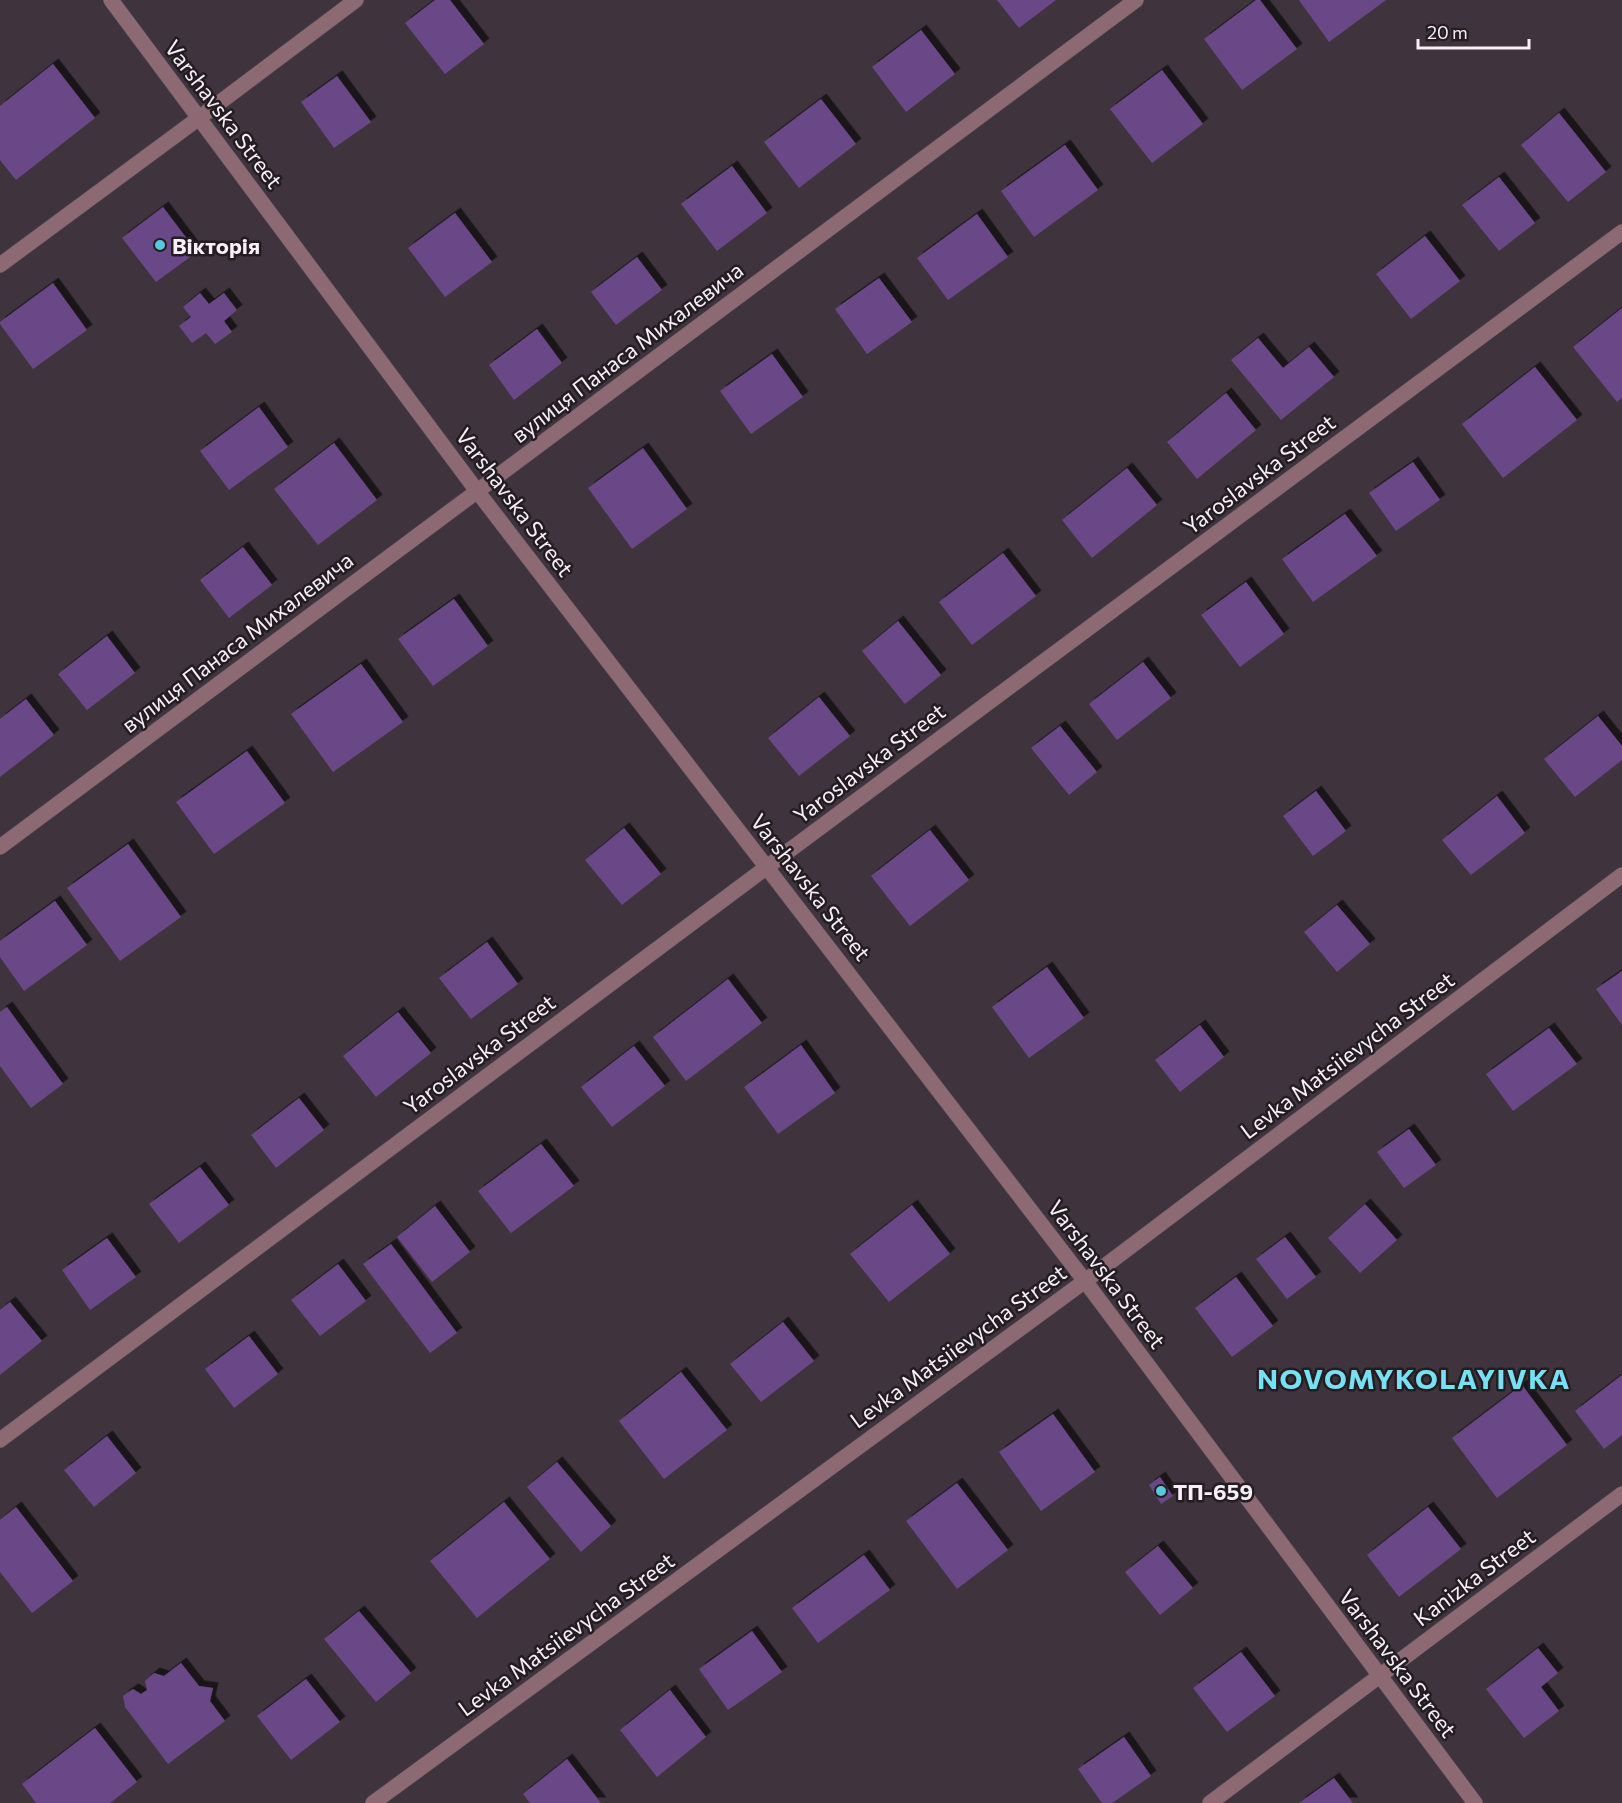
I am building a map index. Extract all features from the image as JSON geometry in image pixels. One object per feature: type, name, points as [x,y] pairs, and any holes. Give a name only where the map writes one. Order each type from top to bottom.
[{"type":"street","name":"Varshavska Street","points":[[111,0],[477,491],[1085,1281],[1475,1803]]},
{"type":"street","points":[[0,265],[356,0]]},
{"type":"street","name":"вулиця Панаса Михалевича","points":[[0,847],[1136,0]]},
{"type":"street","name":"Yaroslavska Street","points":[[0,1440],[1622,232]]},
{"type":"street","name":"Levka Matsiievycha Street","points":[[373,1803],[1085,1281],[1622,875]]},
{"type":"street","name":"Kanizka Street","points":[[1210,1803],[1622,1494]]},
{"type":"building","points":[[435,0],[450,0],[484,44],[445,74],[405,23]]},
{"type":"building","points":[[997,0],[1056,0],[1019,28]]},
{"type":"building","points":[[1256,0],[1260,0],[1297,49],[1242,90],[1204,39]]},
{"type":"building","points":[[1299,0],[1386,0],[1329,42]]},
{"type":"building","points":[[921,30],[955,74],[906,112],[872,67]]},
{"type":"building","points":[[53,64],[95,118],[16,180],[0,160],[0,106]]},
{"type":"building","points":[[1162,70],[1203,124],[1152,163],[1110,109]]},
{"type":"building","points":[[337,76],[371,122],[334,148],[301,102]]},
{"type":"building","points":[[821,99],[856,144],[799,188],[764,142]]},
{"type":"building","points":[[1559,113],[1606,172],[1568,202],[1521,145]]},
{"type":"building","points":[[1065,145],[1098,190],[1034,237],[1001,191]]},
{"type":"building","points":[[732,166],[767,213],[717,251],[681,204]]},
{"type":"building","points":[[1499,177],[1535,223],[1499,251],[1462,205]]},
{"type":"building","name":"Вікторія","points":[[163,207],[197,252],[156,282],[122,238]]},
{"type":"building","points":[[455,213],[492,262],[445,297],[408,248]]},
{"type":"building","points":[[977,214],[1008,257],[948,300],[917,258]]},
{"type":"building","points":[[1425,236],[1460,281],[1411,319],[1376,274]]},
{"type":"building","points":[[637,257],[662,290],[616,325],[591,292]]},
{"type":"building","points":[[879,278],[912,322],[867,354],[835,309]]},
{"type":"building","points":[[53,283],[87,330],[33,369],[0,322]]},
{"type":"building","points":[[200,293],[209,304],[224,293],[237,310],[224,321],[232,332],[215,344],[206,333],[192,343],[179,326],[191,317],[183,307]]},
{"type":"building","points":[[1622,308],[1622,398],[1617,402],[1573,347]]},
{"type":"building","points":[[537,329],[562,363],[514,400],[489,365]]},
{"type":"building","points":[[1258,338],[1283,368],[1309,347],[1334,377],[1281,420],[1231,360]]},
{"type":"building","points":[[772,354],[803,397],[751,434],[720,391]]},
{"type":"building","points":[[1535,367],[1577,420],[1503,478],[1462,424]]},
{"type":"building","points":[[1226,393],[1256,430],[1197,479],[1167,442]]},
{"type":"building","points":[[259,407],[288,447],[229,490],[200,451]]},
{"type":"building","points":[[334,443],[377,500],[318,545],[274,489]]},
{"type":"building","points":[[643,448],[687,509],[632,549],[588,488]]},
{"type":"building","points":[[1413,462],[1440,500],[1396,531],[1369,493]]},
{"type":"building","points":[[1127,468],[1157,505],[1092,558],[1062,520]]},
{"type":"building","points":[[1345,514],[1377,556],[1313,602],[1282,559]]},
{"type":"building","points":[[243,547],[272,585],[229,618],[200,580]]},
{"type":"building","points":[[1003,553],[1036,596],[972,645],[939,602]]},
{"type":"building","points":[[1246,582],[1284,634],[1240,667],[1201,615]]},
{"type":"building","points":[[454,599],[488,646],[433,686],[398,639]]},
{"type":"building","points":[[898,621],[941,675],[905,704],[862,651]]},
{"type":"building","points":[[107,636],[135,673],[87,710],[58,674]]},
{"type":"building","points":[[1143,662],[1171,698],[1117,740],[1089,704]]},
{"type":"building","points":[[361,664],[403,722],[333,772],[291,714]]},
{"type":"building","points":[[819,697],[850,736],[799,776],[768,738]]},
{"type":"building","points":[[26,699],[54,735],[0,777],[0,719]]},
{"type":"building","points":[[1598,716],[1622,746],[1622,760],[1575,797],[1544,759]]},
{"type":"building","points":[[1060,726],[1097,772],[1069,795],[1031,748]]},
{"type":"building","points":[[247,751],[285,803],[214,854],[176,802]]},
{"type":"building","points":[[1316,791],[1346,831],[1313,856],[1283,816]]},
{"type":"building","points":[[1497,796],[1525,833],[1471,875],[1442,840]]},
{"type":"building","points":[[624,828],[661,874],[622,905],[585,860]]},
{"type":"building","points":[[930,830],[969,880],[910,926],[871,876]]},
{"type":"building","points":[[128,844],[181,917],[120,961],[67,888]]},
{"type":"building","points":[[55,901],[87,945],[24,991],[0,957],[0,941]]},
{"type":"building","points":[[1337,905],[1370,944],[1337,972],[1304,932]]},
{"type":"building","points":[[487,942],[518,984],[471,1019],[439,978]]},
{"type":"building","points":[[1047,967],[1084,1018],[1029,1058],[992,1007]]},
{"type":"building","points":[[1622,971],[1622,1025],[1596,989]]},
{"type":"building","points":[[728,979],[762,1023],[686,1081],[653,1037]]},
{"type":"building","points":[[7,1007],[63,1084],[31,1108],[0,1066],[0,1012]]},
{"type":"building","points":[[398,1012],[431,1053],[376,1097],[343,1056]]},
{"type":"building","points":[[1200,1025],[1224,1057],[1180,1092],[1155,1060]]},
{"type":"building","points":[[1549,1028],[1577,1064],[1513,1111],[1486,1074]]},
{"type":"building","points":[[801,1045],[835,1093],[778,1134],[744,1087]]},
{"type":"building","points":[[634,1046],[665,1086],[612,1127],[581,1087]]},
{"type":"building","points":[[299,1098],[324,1130],[276,1168],[251,1135]]},
{"type":"building","points":[[1409,1129],[1436,1165],[1404,1188],[1377,1152]]},
{"type":"building","points":[[541,1144],[574,1186],[511,1233],[478,1191]]},
{"type":"building","points":[[200,1167],[229,1205],[179,1243],[149,1204]]},
{"type":"building","points":[[1365,1204],[1397,1240],[1360,1273],[1328,1238]]},
{"type":"building","points":[[912,1205],[950,1254],[889,1302],[850,1254]]},
{"type":"building","points":[[435,1206],[470,1252],[432,1282],[397,1237]]},
{"type":"building","points":[[1285,1237],[1316,1277],[1287,1299],[1256,1259]]},
{"type":"building","points":[[107,1238],[136,1277],[90,1310],[62,1270]]},
{"type":"building","points":[[391,1244],[457,1333],[430,1353],[363,1264]]},
{"type":"building","points":[[338,1264],[366,1301],[320,1336],[291,1300]]},
{"type":"building","points":[[1236,1277],[1273,1326],[1232,1357],[1195,1308]]},
{"type":"building","points":[[10,1302],[42,1341],[0,1375],[0,1310]]},
{"type":"building","points":[[783,1322],[814,1361],[761,1402],[730,1364]]},
{"type":"building","points":[[249,1336],[278,1374],[234,1408],[205,1369]]},
{"type":"building","points":[[681,1372],[727,1430],[664,1479],[619,1421]]},
{"type":"building","points":[[1622,1375],[1622,1435],[1604,1449],[1575,1411]]},
{"type":"building","points":[[1522,1385],[1567,1445],[1497,1498],[1452,1438]]},
{"type":"building","points":[[1053,1414],[1095,1472],[1041,1511],[999,1452]]},
{"type":"building","points":[[107,1436],[136,1473],[94,1507],[64,1470]]},
{"type":"building","points":[[557,1462],[611,1526],[581,1552],[527,1487]]},
{"type":"building","name":"ТП-659","points":[[1160,1477],[1173,1496],[1161,1504],[1149,1485]]},
{"type":"building","points":[[957,1483],[1008,1550],[957,1589],[906,1521]]},
{"type":"building","points":[[504,1502],[550,1559],[477,1618],[430,1561]]},
{"type":"building","points":[[16,1507],[73,1581],[32,1613],[0,1572],[0,1520]]},
{"type":"building","points":[[1428,1507],[1461,1549],[1399,1597],[1367,1555]]},
{"type":"building","points":[[1158,1546],[1193,1588],[1160,1615],[1125,1572]]},
{"type":"building","points":[[864,1555],[890,1590],[818,1643],[792,1608]]},
{"type":"building","points":[[359,1611],[411,1673],[376,1702],[324,1639]]},
{"type":"building","points":[[752,1631],[782,1672],[728,1710],[699,1669]]},
{"type":"building","points":[[1538,1648],[1558,1673],[1541,1687],[1559,1711],[1524,1738],[1486,1689]]},
{"type":"building","points":[[1241,1652],[1275,1696],[1227,1732],[1193,1688]]},
{"type":"building","points":[[181,1663],[199,1686],[213,1688],[210,1701],[225,1721],[168,1764],[125,1707],[123,1696],[133,1689],[141,1694],[147,1690],[145,1681],[154,1673],[164,1676]]},
{"type":"building","points":[[306,1679],[340,1722],[291,1760],[257,1716]]},
{"type":"building","points":[[670,1690],[706,1737],[657,1777],[620,1730]]},
{"type":"building","points":[[95,1728],[137,1782],[110,1803],[36,1803],[22,1784]]},
{"type":"building","points":[[1124,1737],[1151,1776],[1112,1803],[1102,1803],[1078,1769]]},
{"type":"building","points":[[567,1759],[601,1803],[530,1803],[523,1794]]},
{"type":"building","points":[[1334,1778],[1353,1803],[1299,1803]]},
{"type":"place","name":"Вікторія","points":[[160,245]]},
{"type":"place","name":"ТП-659","points":[[1161,1491]]},
{"type":"district","name":"NOVOMYKOLAYIVKA","points":[[1414,1378]]}]
